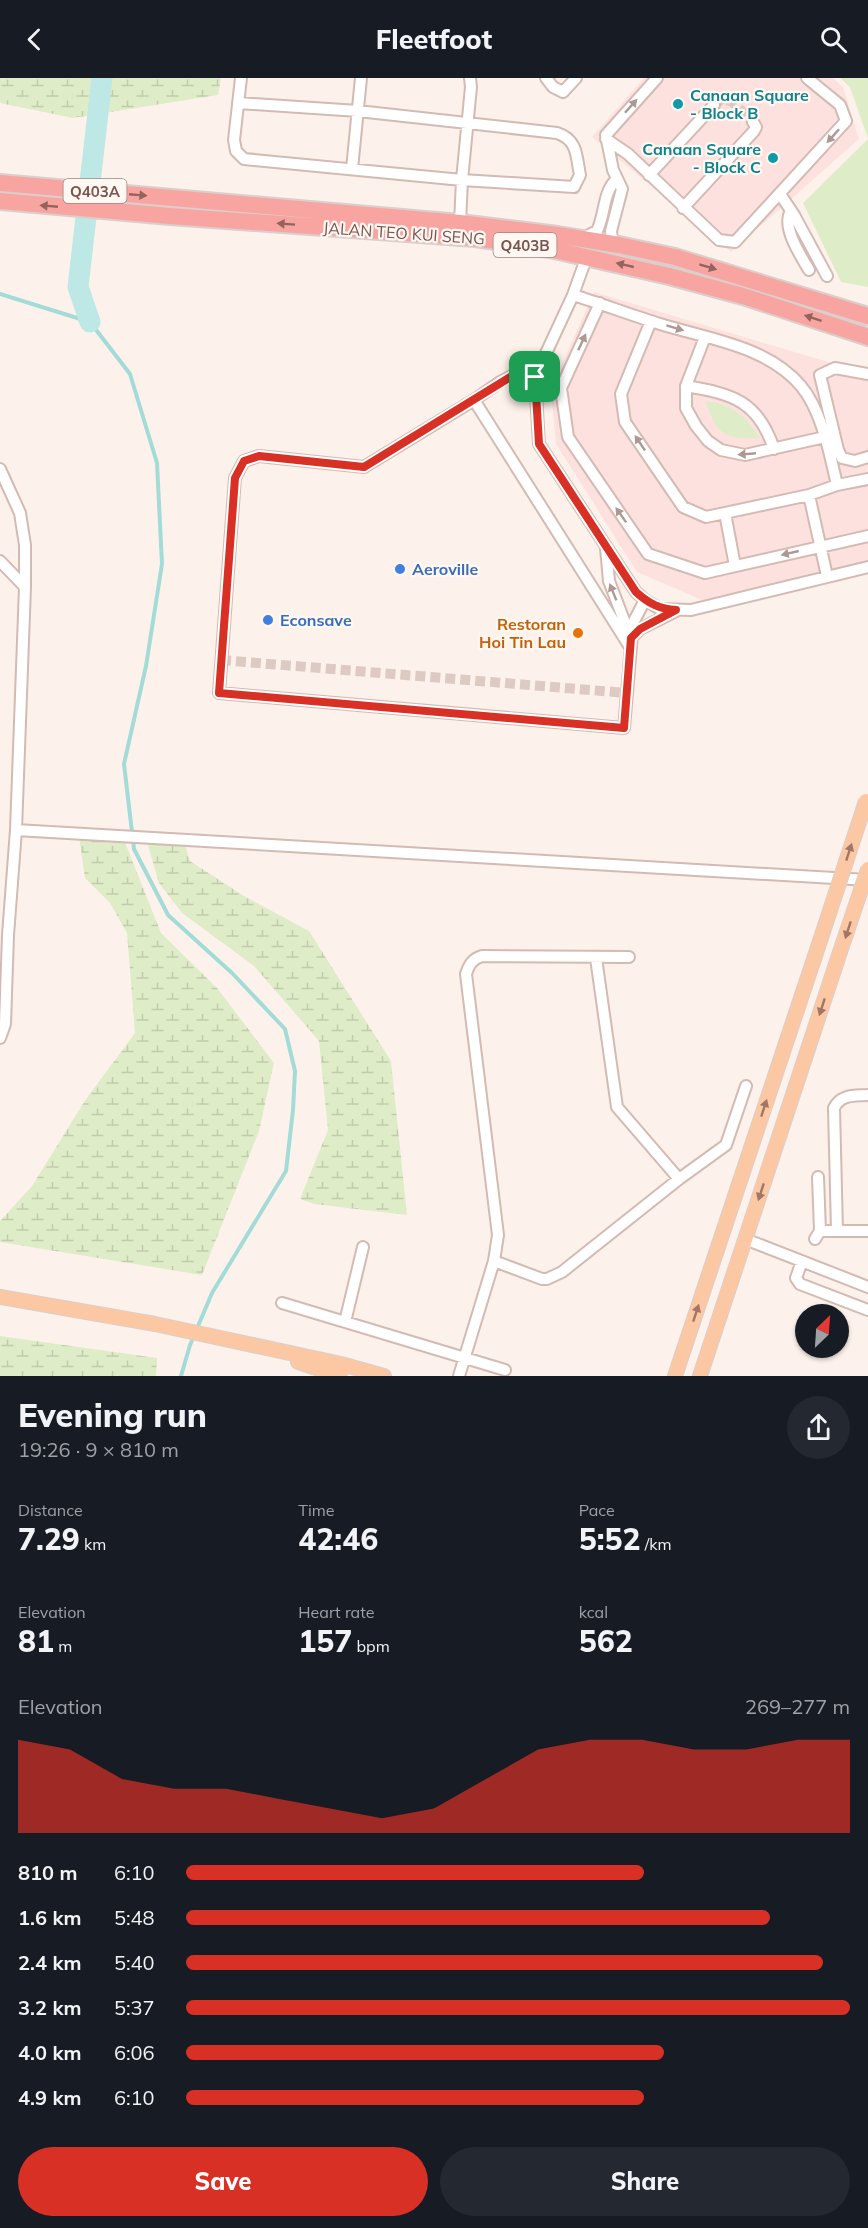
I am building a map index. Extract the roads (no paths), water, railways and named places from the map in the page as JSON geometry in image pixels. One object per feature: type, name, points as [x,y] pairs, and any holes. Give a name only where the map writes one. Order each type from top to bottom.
[{"type":"highway","name":"JALAN TEO KUI SENG","points":[[0,183],[460,223],[581,238],[675,257],[868,316]]},
{"type":"highway","name":"JALAN TEO KUI SENG","points":[[8,202],[475,238],[587,256],[743,296],[868,337]]},
{"type":"main road","points":[[675,1373],[867,799]]},
{"type":"main road","points":[[700,1376],[868,869]]},
{"type":"main road","points":[[0,1297],[155,1324],[341,1364],[384,1376]]},
{"type":"main road","points":[[239,1343],[338,1376]]},
{"type":"street","points":[[238,103],[358,111],[556,133],[567,136],[572,141],[580,175],[574,187],[462,180],[244,159],[236,152],[234,140],[238,103],[241,78]]},
{"type":"street","points":[[352,169],[361,78]]},
{"type":"street","points":[[460,223],[470,78]]},
{"type":"street","points":[[546,78],[558,91],[563,92],[576,78]]},
{"type":"street","points":[[606,137],[657,78]]},
{"type":"street","points":[[606,137],[628,154],[719,240],[731,243],[740,238],[846,121],[840,105],[807,78]]},
{"type":"street","points":[[649,175],[714,105]]},
{"type":"street","points":[[683,208],[754,131],[756,127],[753,122]]},
{"type":"street","points":[[606,137],[616,180],[622,189],[611,231],[612,239],[619,245]]},
{"type":"street","points":[[581,238],[597,231],[610,186],[616,180]]},
{"type":"street","points":[[780,194],[827,276]]},
{"type":"street","points":[[791,211],[788,218],[792,239],[809,270]]},
{"type":"street","points":[[587,256],[573,295],[535,377],[539,444],[636,592],[660,609],[691,610],[868,567]]},
{"type":"street","points":[[573,295],[740,347],[762,355],[784,370],[802,387],[812,401],[825,437],[837,485]]},
{"type":"street","points":[[600,303],[561,388],[568,437],[648,554],[705,573],[868,536]]},
{"type":"street","points":[[651,321],[621,393],[626,422],[683,507],[706,517],[809,495],[837,485],[868,479]]},
{"type":"street","points":[[705,337],[686,386],[686,408],[708,441],[721,450],[745,455],[825,437]]},
{"type":"street","points":[[868,374],[835,368],[820,375],[838,450],[842,458],[855,461],[868,457]]},
{"type":"street","points":[[535,377],[512,376],[364,467],[259,456],[244,461],[235,478],[219,693],[624,728],[633,623],[645,600]]},
{"type":"street","points":[[686,386],[712,391],[742,402],[754,412],[767,429],[774,449]]},
{"type":"street","points":[[474,400],[631,643]]},
{"type":"street","points":[[0,469],[20,513],[25,544],[16,830],[5,1024],[0,1038]]},
{"type":"street","points":[[809,495],[827,576]]},
{"type":"street","points":[[724,513],[735,566]]},
{"type":"street","points":[[605,545],[609,580],[631,643]]},
{"type":"street","points":[[0,561],[25,587]]},
{"type":"street","points":[[631,643],[640,629],[676,610]]},
{"type":"street","points":[[16,830],[868,880]]},
{"type":"street","points":[[459,1376],[494,1261],[498,1235],[466,974],[468,968],[476,958],[482,956],[629,957]]},
{"type":"street","points":[[596,958],[617,1107],[679,1179]]},
{"type":"street","points":[[494,1261],[542,1279],[554,1277],[726,1145],[746,1086]]},
{"type":"street","points":[[837,1231],[834,1108],[840,1099],[845,1097],[868,1095]]},
{"type":"street","points":[[818,1177],[818,1235],[837,1231],[868,1231]]},
{"type":"street","points":[[745,1239],[868,1287]]},
{"type":"street","points":[[345,1322],[363,1247]]},
{"type":"street","points":[[802,1261],[796,1278],[800,1284],[868,1310]]},
{"type":"street","points":[[282,1304],[505,1370]]},
{"type":"street","points":[[464,1358],[464,1376]]},
{"type":"waterway","points":[[90,322],[78,287],[102,78]]},
{"type":"waterway","points":[[0,294],[90,322],[130,374],[157,463],[162,564],[146,666],[124,764],[134,849],[168,915],[232,973],[285,1029],[295,1071],[286,1171],[212,1293],[190,1345],[181,1376]]},
{"type":"tunnel","points":[[714,105],[722,99],[731,101],[753,122]]},
{"type":"tunnel","points":[[221,660],[627,693]]},
{"type":"place","name":"Canaan Square - Block B","points":[[678,104]]},
{"type":"place","name":"Canaan Square - Block C","points":[[773,158]]},
{"type":"place","name":"Aeroville","points":[[400,569]]},
{"type":"place","name":"Econsave","points":[[268,620]]},
{"type":"place","name":"Restoran Hoi Tin Lau","points":[[578,633]]}]
